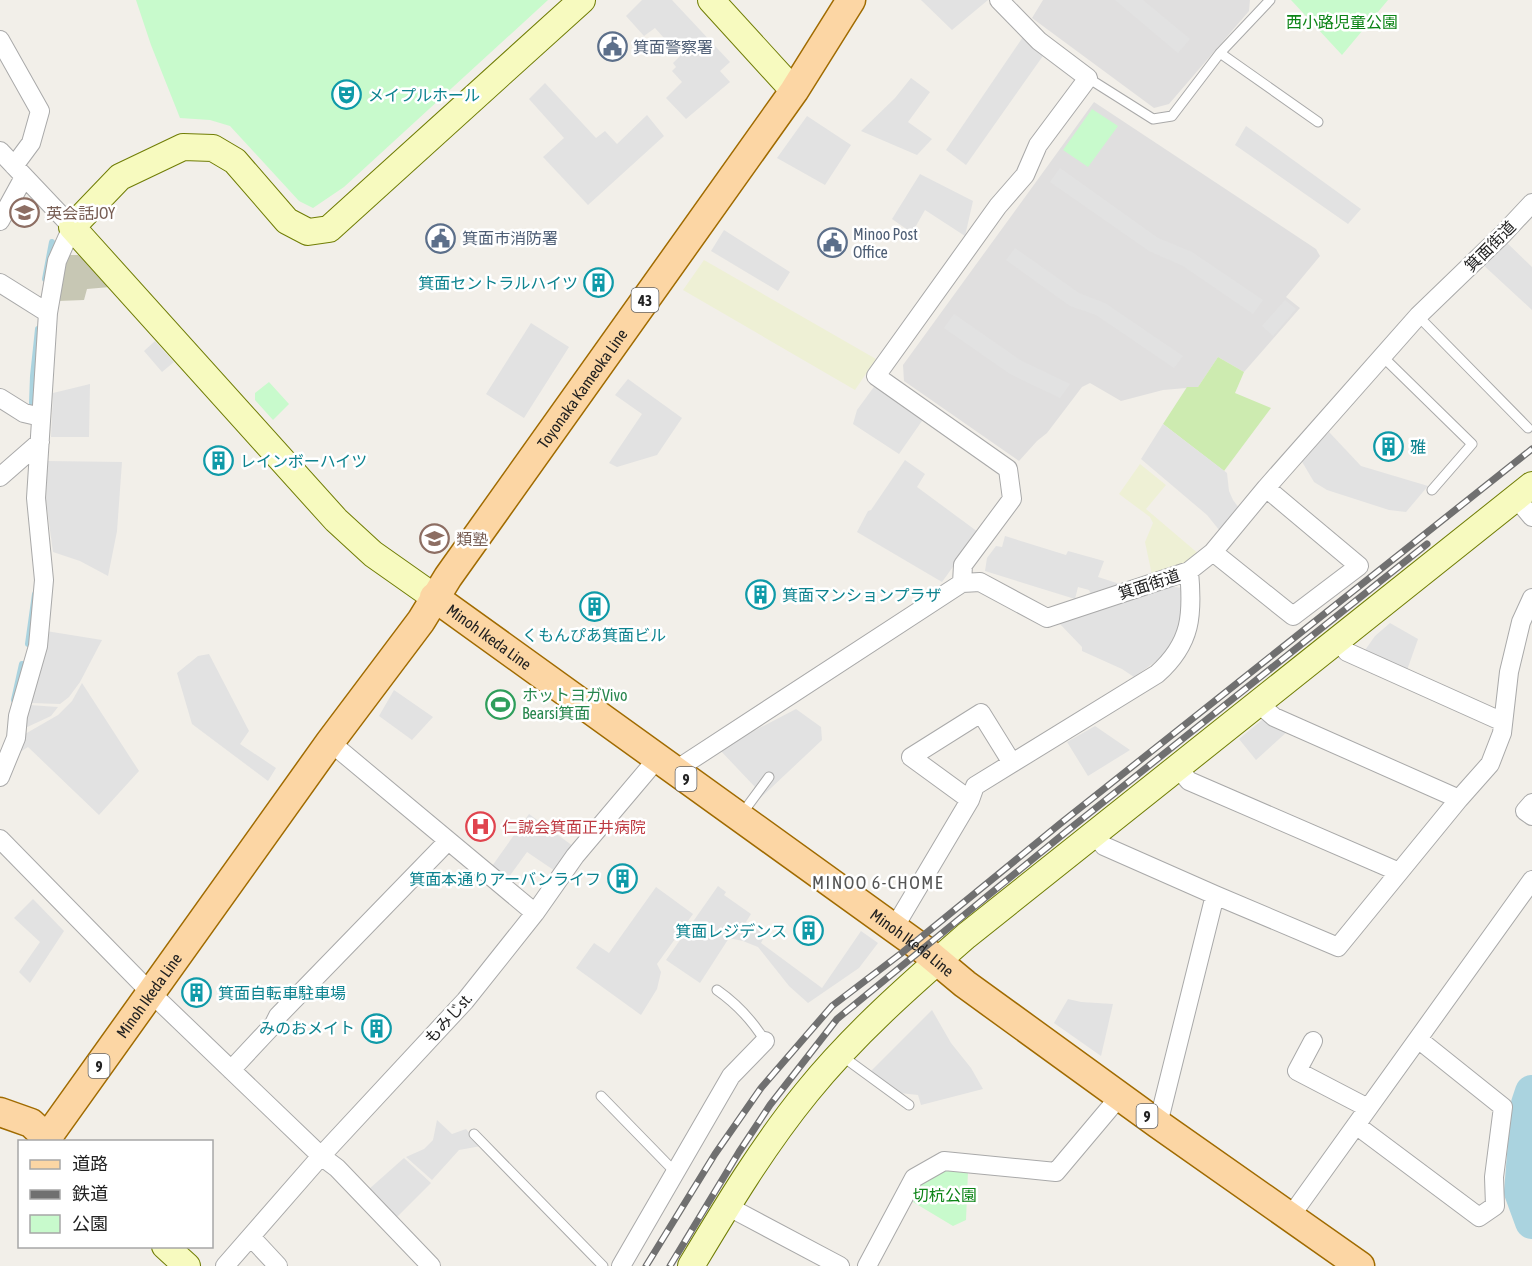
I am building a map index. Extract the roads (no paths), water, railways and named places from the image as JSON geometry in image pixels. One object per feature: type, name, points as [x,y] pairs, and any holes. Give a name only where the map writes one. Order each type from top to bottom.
[{"type":"main road","name":"Toyonaka Kameoka Line","points":[[434,597],[794,91],[851,0]]},
{"type":"main road","name":"Minoh Ikeda Line","points":[[0,1112],[31,1123],[49,1140],[330,742],[421,621],[434,597],[894,928],[965,984],[1158,1124],[1360,1266]]},
{"type":"street","points":[[0,777],[16,738],[18,716],[38,646],[44,580],[36,498],[48,313],[57,261],[72,227],[120,177],[183,147],[213,148],[235,161],[287,221],[308,232],[329,229],[582,0]]},
{"type":"street","points":[[711,0],[794,91]]},
{"type":"street","points":[[665,765],[962,583],[963,565],[1012,499],[1008,469],[876,376],[1003,199],[1025,175],[1038,145],[1088,78],[1039,41],[999,0]]},
{"type":"street","points":[[0,40],[40,111],[31,143],[0,221]]},
{"type":"street","points":[[0,151],[72,227],[336,520],[373,554],[434,597]]},
{"type":"street","name":"箕面街道","points":[[962,583],[980,582],[1047,618],[1189,571],[1212,552],[1418,316],[1532,203]]},
{"type":"street","points":[[0,283],[48,313]]},
{"type":"street","points":[[0,398],[24,413],[41,417]]},
{"type":"street","points":[[0,477],[40,442]]},
{"type":"street","points":[[1212,552],[1293,616],[1359,567],[1266,488]]},
{"type":"street","points":[[691,1266],[759,1157],[800,1101],[888,1004],[966,936],[1258,703],[1527,500]]},
{"type":"street","points":[[894,928],[970,800],[975,786],[1157,674],[1168,664],[1187,633],[1192,603],[1189,571]]},
{"type":"street","points":[[1095,835],[1104,846],[1338,947],[1490,764],[1502,733],[1509,672],[1521,622],[1532,598]]},
{"type":"street","points":[[1338,641],[1347,652],[1503,722]]},
{"type":"street","points":[[1258,703],[1274,717],[1459,799]]},
{"type":"street","points":[[970,800],[911,757],[981,713],[1012,763]]},
{"type":"street","points":[[330,742],[447,842],[535,913]]},
{"type":"street","name":"もみじst.","points":[[225,1266],[321,1156],[465,1001],[535,913],[575,856],[665,765]]},
{"type":"street","points":[[1178,768],[1190,781],[1399,872]]},
{"type":"street","points":[[1532,803],[1525,812],[1532,816]]},
{"type":"street","points":[[0,839],[151,993],[321,1156],[337,1168],[431,1266]]},
{"type":"street","points":[[231,1070],[274,1024],[278,1016],[447,842]]},
{"type":"street","points":[[1290,1217],[1532,880]]},
{"type":"street","points":[[1158,1124],[1215,895]]},
{"type":"street","points":[[1356,1125],[1479,1217],[1495,1206],[1494,1177],[1503,1107],[1418,1039]]},
{"type":"street","points":[[621,1266],[731,1076],[765,1041]]},
{"type":"street","points":[[1313,1041],[1298,1071],[1368,1108]]},
{"type":"street","points":[[867,1266],[914,1178],[944,1161],[1056,1172],[1120,1096]]},
{"type":"street","points":[[727,1206],[840,1266]]},
{"type":"street","points":[[251,1237],[278,1266]]},
{"type":"street","points":[[167,1248],[187,1266]]},
{"type":"lane","points":[[1088,78],[1153,119],[1172,116],[1220,52],[1270,0]]},
{"type":"lane","points":[[1220,52],[1318,122]]},
{"type":"lane","points":[[1418,316],[1528,428]]},
{"type":"lane","points":[[1382,356],[1472,444],[1432,490]]},
{"type":"lane","points":[[739,817],[769,777]]},
{"type":"lane","points":[[717,990],[731,1000],[753,1022],[765,1041]]},
{"type":"lane","points":[[840,1055],[909,1105]]},
{"type":"lane","points":[[601,1096],[675,1172]]},
{"type":"lane","points":[[474,1134],[603,1266]]},
{"type":"waterway","points":[[45,279],[52,242]]},
{"type":"waterway","points":[[32,403],[38,329]]},
{"type":"waterway","points":[[28,644],[35,594]]},
{"type":"waterway","points":[[14,700],[22,664]]},
{"type":"waterway","points":[[1532,1092],[1528,1104],[1521,1192],[1532,1222]]},
{"type":"railway","points":[[646,1266],[715,1154],[761,1088],[832,1006],[903,952],[1061,823],[1532,449]]},
{"type":"railway","points":[[670,1266],[770,1105],[837,1019],[1067,831],[1427,544]]},
{"type":"place","name":"箕面警察署","points":[[612,47]]},
{"type":"place","name":"メイプルホール","points":[[347,95]]},
{"type":"place","name":"英会話JOY","points":[[25,213]]},
{"type":"place","name":"箕面市消防署","points":[[441,238]]},
{"type":"place","name":"Minoo Post Office","points":[[832,243]]},
{"type":"place","name":"箕面セントラルハイツ","points":[[599,283]]},
{"type":"place","name":"雅","points":[[1389,447]]},
{"type":"place","name":"レインボーハイツ","points":[[219,461]]},
{"type":"place","name":"類塾","points":[[435,539]]},
{"type":"place","name":"箕面マンションプラザ","points":[[761,595]]},
{"type":"place","name":"くもんぴあ箕面ビル","points":[[594,607]]},
{"type":"place","name":"ホットヨガVivo Bearsi箕面","points":[[501,704]]},
{"type":"place","name":"仁誠会箕面正井病院","points":[[481,827]]},
{"type":"place","name":"箕面本通りアーバンライフ","points":[[622,879]]},
{"type":"place","name":"箕面レジデンス","points":[[808,931]]},
{"type":"place","name":"箕面自転車駐車場","points":[[197,993]]},
{"type":"place","name":"みのおメイト","points":[[376,1028]]},
{"type":"district","name":"MINOO 6-CHOME","points":[[878,882]]},
{"type":"park label","name":"西小路児童公園","points":[[1342,22]]},
{"type":"park label","name":"切杭公園","points":[[945,1195]]}]
